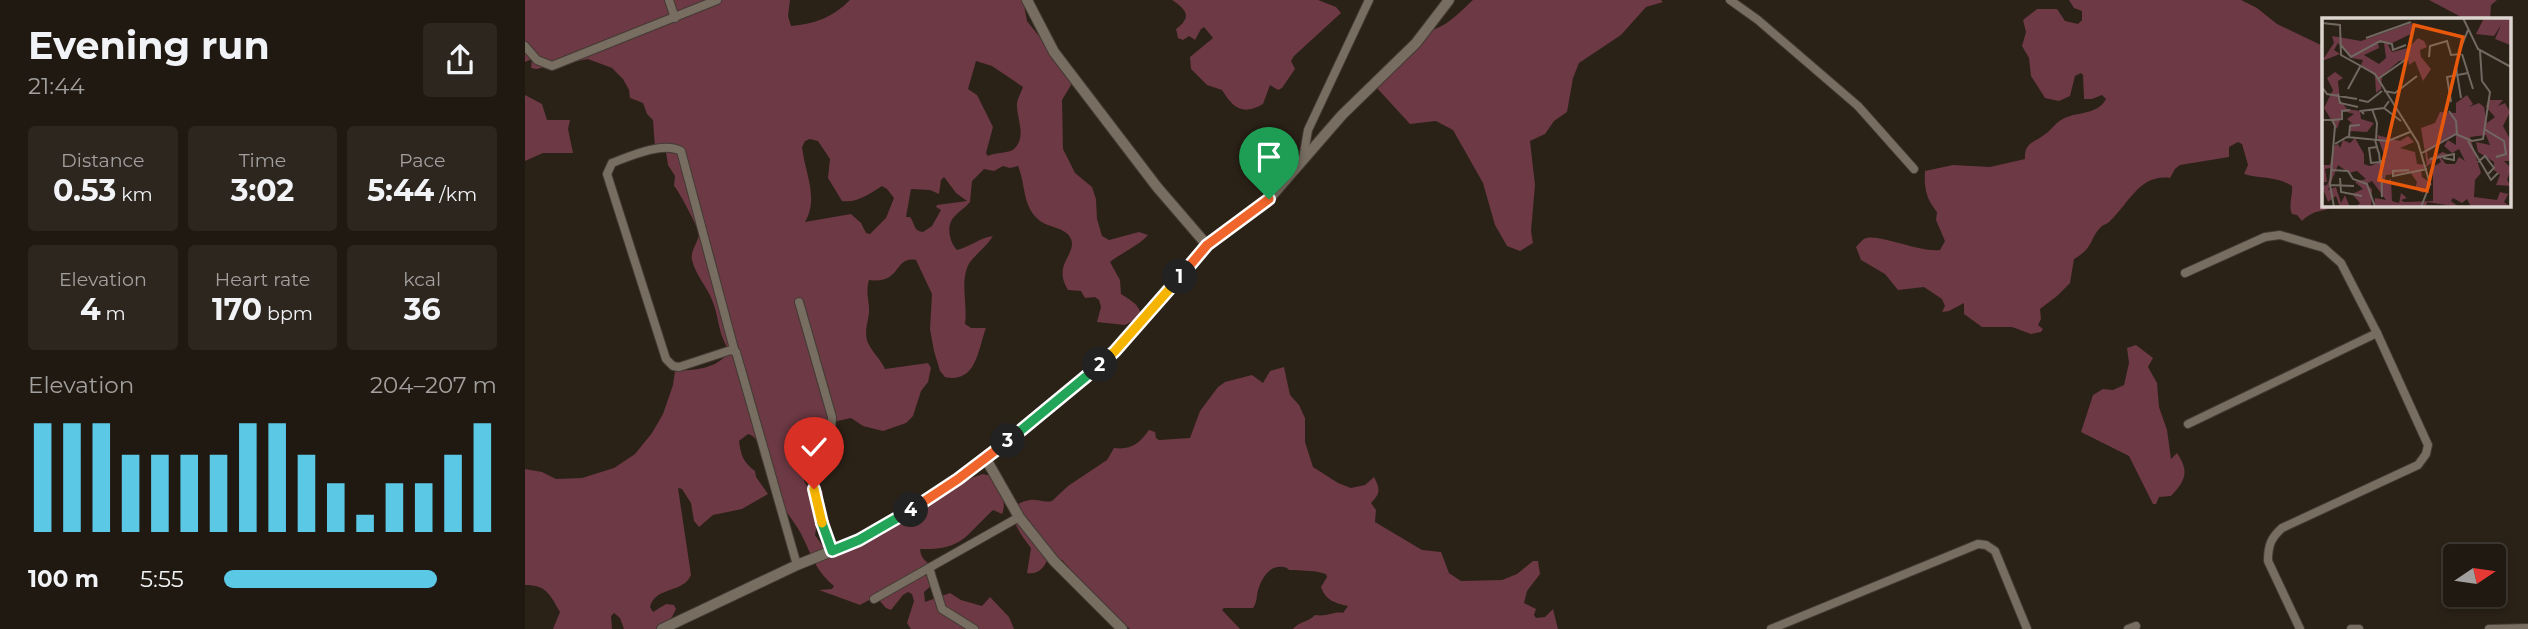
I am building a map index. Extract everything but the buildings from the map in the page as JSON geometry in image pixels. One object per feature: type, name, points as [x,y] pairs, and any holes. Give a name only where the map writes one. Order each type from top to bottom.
[{"type":"street","points":[[669,0],[675,18]]},
{"type":"street","points":[[525,46],[537,60],[552,66],[717,0]]},
{"type":"street","points":[[1027,0],[1054,52],[1157,187],[1207,245]]},
{"type":"street","points":[[1303,159],[1308,130],[1369,0]]},
{"type":"street","points":[[662,629],[797,565],[859,540],[896,519],[986,459],[1115,351],[1207,245],[1269,199],[1342,115],[1416,43],[1449,0]]},
{"type":"street","points":[[1730,0],[1758,20],[1859,106],[1914,169]]},
{"type":"street","points":[[734,349],[679,367],[673,366],[666,359],[607,174],[612,163],[658,149],[674,147],[681,151],[734,349],[797,565]]},
{"type":"street","points":[[2185,273],[2265,237],[2280,235],[2324,248],[2341,263],[2377,333],[2428,445],[2426,454],[2418,465],[2282,527],[2273,537],[2268,548],[2268,561],[2300,629]]},
{"type":"street","points":[[799,302],[832,417],[832,428],[814,465],[813,478],[822,523],[832,551]]},
{"type":"street","points":[[2188,424],[2377,333]]},
{"type":"street","points":[[986,459],[1019,517],[1053,561],[1122,629]]},
{"type":"street","points":[[874,599],[1019,517]]},
{"type":"street","points":[[1771,629],[1978,544],[1986,545],[1995,551],[2027,629]]},
{"type":"street","points":[[929,568],[942,609],[974,629]]},
{"type":"street","points":[[2489,629],[2528,628]]},
{"type":"street","points":[[2351,629],[2363,629]]},
{"type":"shaded area","points":[[525,0],[790,0],[788,16],[791,26],[823,19],[850,0],[1023,0],[1027,21],[1070,75],[1071,85],[1062,100],[1063,149],[1075,173],[1092,187],[1102,236],[1109,240],[1139,232],[1148,235],[1110,262],[1120,280],[1121,294],[1137,306],[1141,317],[1125,325],[1097,322],[1101,307],[1099,300],[1095,297],[1085,298],[1081,291],[1068,290],[1064,281],[1064,267],[1072,245],[1069,235],[1043,223],[1034,214],[1027,202],[1018,166],[1003,166],[994,171],[984,169],[972,181],[970,202],[953,218],[949,230],[957,250],[993,236],[970,262],[965,276],[965,324],[971,328],[986,328],[975,363],[964,375],[956,378],[945,377],[940,371],[930,329],[932,294],[916,260],[904,262],[887,278],[869,280],[866,335],[869,345],[885,369],[928,363],[931,368],[928,382],[921,391],[913,416],[906,423],[883,431],[863,426],[851,418],[828,423],[822,442],[810,459],[804,481],[807,486],[823,491],[815,535],[822,545],[836,548],[974,477],[983,474],[991,476],[1003,499],[1002,514],[993,510],[962,540],[954,544],[920,549],[924,559],[934,566],[936,574],[931,586],[924,592],[925,602],[950,593],[961,600],[982,606],[990,597],[1009,617],[1014,629],[911,629],[907,623],[914,601],[912,594],[908,592],[891,610],[878,599],[871,599],[860,605],[819,590],[832,589],[834,586],[817,567],[800,532],[776,496],[757,441],[748,434],[739,441],[742,454],[768,494],[742,509],[713,515],[699,527],[694,521],[691,503],[682,489],[678,488],[691,575],[682,585],[653,600],[650,607],[653,612],[666,604],[674,605],[676,609],[660,629],[624,629],[620,618],[614,613],[611,616],[612,629],[553,629],[560,612],[553,601],[543,589],[525,585],[525,469],[542,472],[556,479],[582,478],[614,468],[635,454],[652,433],[663,414],[675,371],[712,365],[719,362],[729,351],[722,337],[712,300],[692,260],[698,231],[674,186],[675,176],[668,165],[665,146],[655,149],[653,120],[647,114],[643,103],[630,98],[623,79],[612,68],[588,59],[536,69],[531,68],[532,59],[525,62]],"holes":[[[976,61],[992,66],[1023,87],[1017,103],[1020,138],[1015,148],[1010,151],[988,156],[986,153],[993,127],[977,95],[968,89]],[[805,141],[818,141],[830,159],[828,178],[842,201],[858,199],[882,186],[894,198],[886,218],[870,234],[866,233],[861,223],[851,214],[805,222],[811,204],[802,147]],[[944,177],[956,193],[967,201],[937,205],[941,210],[932,226],[920,231],[910,217],[906,217],[911,189],[930,190],[939,194]]]},
{"type":"shaded area","points":[[1172,0],[1318,0],[1336,7],[1341,13],[1294,56],[1291,61],[1295,69],[1282,88],[1278,90],[1270,85],[1263,104],[1244,110],[1235,106],[1222,90],[1207,85],[1191,69],[1190,57],[1213,38],[1204,27],[1195,40],[1189,36],[1183,40],[1178,38],[1176,29],[1184,21],[1186,14]]},
{"type":"shaded area","points":[[1473,0],[1663,2],[1646,7],[1621,35],[1579,63],[1573,78],[1567,112],[1554,121],[1545,134],[1530,141],[1535,185],[1531,231],[1533,243],[1520,251],[1507,246],[1495,225],[1483,183],[1453,130],[1436,121],[1410,124],[1376,87],[1408,52],[1418,33],[1442,26]]},
{"type":"shaded area","points":[[2069,0],[2241,0],[2257,8],[2277,24],[2322,46],[2322,206],[2336,206],[2311,214],[2302,221],[2291,211],[2292,186],[2275,179],[2244,174],[2248,165],[2242,144],[2238,142],[2229,147],[2229,157],[2180,165],[2170,178],[2151,180],[2136,191],[2110,221],[2098,230],[2089,246],[2074,259],[2070,283],[2040,309],[2041,319],[2038,325],[2043,329],[2041,332],[2031,334],[2012,327],[1982,327],[1964,314],[1964,303],[1942,312],[1945,306],[1942,299],[1924,287],[1898,290],[1885,274],[1861,260],[1856,247],[1863,240],[1878,238],[1921,249],[1940,250],[1945,241],[1936,220],[1937,212],[1927,193],[1925,171],[1953,165],[1990,167],[2025,159],[2028,146],[2059,122],[2067,117],[2091,111],[2106,99],[2102,95],[2084,99],[2081,73],[2075,76],[2070,96],[2059,101],[2045,98],[2031,76],[2029,58],[2022,46],[2026,32],[2023,20],[2037,9],[2057,9],[2065,21],[2078,24],[2082,20],[2082,11],[2074,8]]},
{"type":"shaded area","points":[[2429,0],[2497,0],[2491,5],[2490,18],[2463,18]]},
{"type":"shaded area","points":[[525,95],[542,104],[547,120],[570,120],[568,129],[573,153],[543,153],[525,161]]},
{"type":"shaded area","points":[[2136,345],[2153,358],[2148,367],[2157,383],[2159,407],[2167,430],[2171,459],[2177,453],[2185,471],[2176,491],[2171,496],[2159,497],[2156,504],[2153,504],[2129,456],[2081,432],[2093,395],[2103,389],[2113,390],[2124,385],[2129,363],[2127,348]]},
{"type":"shaded area","points":[[1284,367],[1290,395],[1305,418],[1305,442],[1313,467],[1351,488],[1365,485],[1374,477],[1379,491],[1371,503],[1376,510],[1375,522],[1422,550],[1441,552],[1449,573],[1461,581],[1502,580],[1517,574],[1533,561],[1538,561],[1540,574],[1527,591],[1524,603],[1536,609],[1536,618],[1545,617],[1553,609],[1558,629],[1293,629],[1315,615],[1343,613],[1348,606],[1325,595],[1321,587],[1326,574],[1278,567],[1268,572],[1263,579],[1253,608],[1222,610],[1240,629],[1130,629],[1100,602],[1062,560],[1048,559],[1038,572],[1027,573],[1031,548],[1017,528],[1013,514],[1020,503],[1033,500],[1052,501],[1068,486],[1107,460],[1114,448],[1134,445],[1149,430],[1155,432],[1159,440],[1190,438],[1200,411],[1218,387],[1225,382],[1252,375],[1263,383],[1270,371]]},
{"type":"route","points":[[814,489],[832,551],[859,540],[935,495],[986,459],[1091,373],[1115,351],[1207,245],[1269,199]]}]
